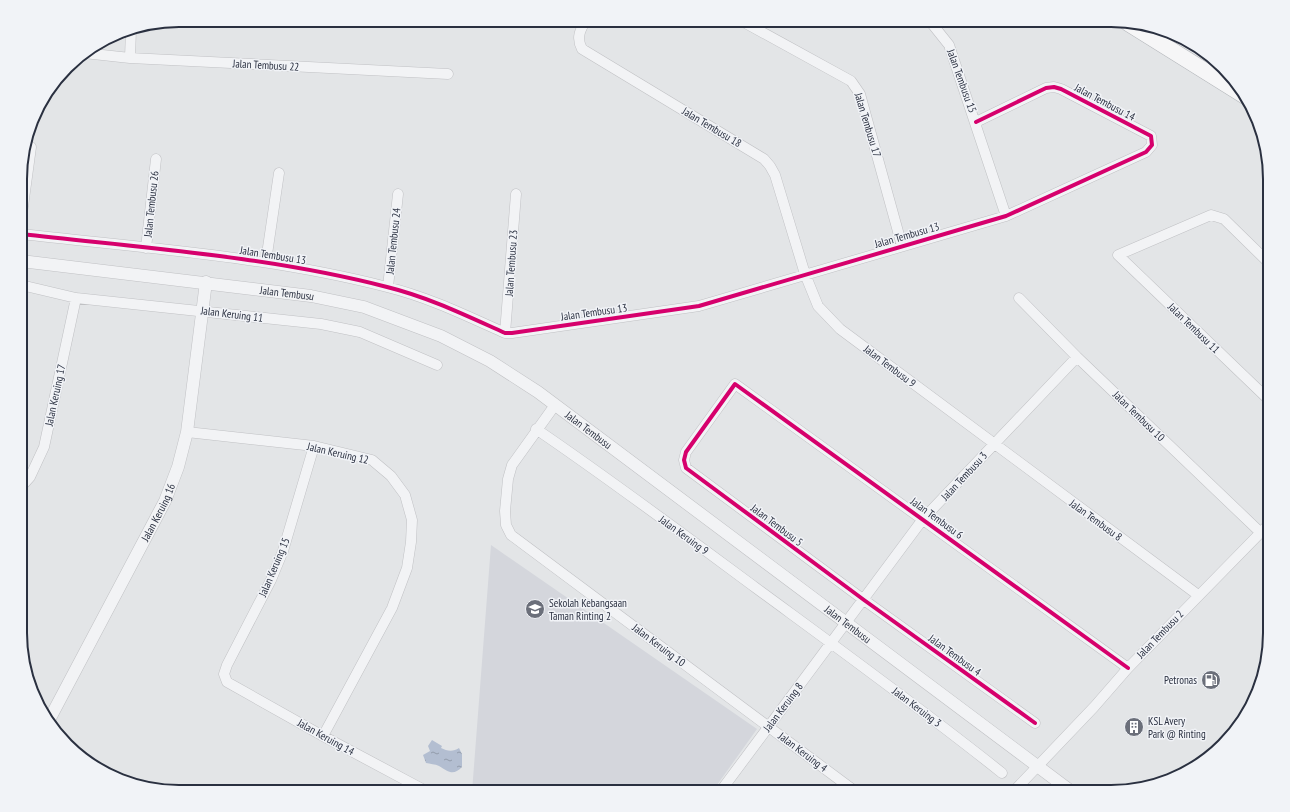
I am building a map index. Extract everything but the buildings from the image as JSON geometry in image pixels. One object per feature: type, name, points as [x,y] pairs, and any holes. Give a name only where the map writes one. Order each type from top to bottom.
[{"type":"highway","points":[[1138,29],[1234,89]]},
{"type":"street","name":"Jalan Tembusu 18","points":[[582,27],[578,36],[579,44],[582,49],[764,159],[775,175],[805,274]]},
{"type":"street","name":"Jalan Tembusu 17","points":[[753,27],[851,81],[860,94],[902,246]]},
{"type":"street","name":"Jalan Tembusu 15","points":[[934,27],[949,45],[976,122],[1006,216]]},
{"type":"street","points":[[130,58],[131,35]]},
{"type":"street","name":"Jalan Tembusu 22","points":[[93,54],[130,58],[448,74]]},
{"type":"street","name":"Jalan Tembusu 14","points":[[976,122],[1046,88],[1054,87],[1061,89],[1151,136],[1152,145]]},
{"type":"street","name":"Jalan Tembusu 13","points":[[27,235],[266,261],[388,287],[449,308],[505,333],[512,333],[699,306],[1006,216],[1146,152],[1152,145]]},
{"type":"street","points":[[27,177],[31,147]]},
{"type":"street","name":"Jalan Tembusu 26","points":[[146,248],[156,159]]},
{"type":"street","points":[[266,261],[279,173]]},
{"type":"street","name":"Jalan Tembusu 24","points":[[388,287],[398,194]]},
{"type":"street","name":"Jalan Tembusu 23","points":[[505,333],[516,194]]},
{"type":"street","name":"Jalan Tembusu 11","points":[[1263,257],[1224,219],[1211,215],[1118,255],[1263,394]]},
{"type":"street","name":"Jalan Tembusu","points":[[27,262],[206,282],[311,296],[364,307],[441,336],[490,361],[555,404],[1063,785]]},
{"type":"street","name":"Jalan Tembusu 9","points":[[805,274],[818,306],[840,329],[993,444]]},
{"type":"street","name":"Jalan Keruing 16","points":[[51,716],[165,501],[178,467],[187,432],[206,282]]},
{"type":"street","name":"Jalan Keruing 11","points":[[27,286],[76,298],[203,310],[321,324],[360,332],[437,365]]},
{"type":"street","name":"Jalan Keruing 17","points":[[27,480],[44,447],[76,298]]},
{"type":"street","name":"Jalan Tembusu 10","points":[[1018,298],[1077,357],[1261,533]]},
{"type":"street","name":"Jalan Tembusu 3","points":[[846,622],[864,600],[923,519],[1077,357]]},
{"type":"street","name":"Jalan Tembusu 6","points":[[684,460],[686,452],[735,384],[1128,668]]},
{"type":"street","points":[[536,429],[555,404]]},
{"type":"street","name":"Jalan Keruing 10","points":[[536,429],[512,465],[508,480],[505,511],[506,526],[511,535],[769,726]]},
{"type":"street","name":"Jalan Keruing 9","points":[[536,429],[599,472],[831,642]]},
{"type":"street","name":"Jalan Keruing 12","points":[[187,432],[314,446],[372,460],[391,476],[405,495],[412,520],[411,542],[407,568],[392,608],[323,736]]},
{"type":"street","name":"Jalan Tembusu 8","points":[[993,444],[1198,595]]},
{"type":"street","name":"Jalan Keruing 15","points":[[227,682],[224,674],[227,665],[271,580],[283,551],[314,446]]},
{"type":"street","name":"Jalan Tembusu 5","points":[[684,460],[686,468],[864,600]]},
{"type":"street","name":"Jalan Tembusu 2","points":[[1019,785],[1198,595],[1261,533]]},
{"type":"street","name":"Jalan Tembusu 4","points":[[864,600],[1035,723]]},
{"type":"street","name":"Jalan Keruing 8","points":[[725,785],[846,622]]},
{"type":"street","name":"Jalan Keruing 3","points":[[831,642],[1002,773]]},
{"type":"street","name":"Jalan Keruing 14","points":[[227,682],[415,785]]},
{"type":"street","name":"Jalan Keruing 4","points":[[769,726],[847,785]]},
{"type":"shaded area","name":"Sekolah Kebangsaan Taman Rinting 2","points":[[491,545],[757,729],[717,785],[473,785]]},
{"type":"water","points":[[432,740],[442,746],[441,748],[446,750],[452,751],[459,748],[462,754],[462,767],[459,770],[451,772],[437,765],[426,763],[423,755],[430,751],[428,746]]},
{"type":"cycle path","points":[[27,235],[251,260],[342,276],[417,296],[447,307],[505,333],[512,333],[699,306],[1006,216],[1146,152],[1152,145],[1151,136],[1061,89],[1054,87],[1046,88],[976,122]]},
{"type":"cycle path","points":[[1035,723],[864,600],[686,468],[684,460],[686,452],[735,384],[1128,668]]},
{"type":"place","name":"Sekolah Kebangsaan Taman Rinting 2","points":[[535,609]]},
{"type":"place","name":"Petronas","points":[[1211,680]]},
{"type":"place","name":"KSL Avery Park @ Rinting","points":[[1134,727]]}]
